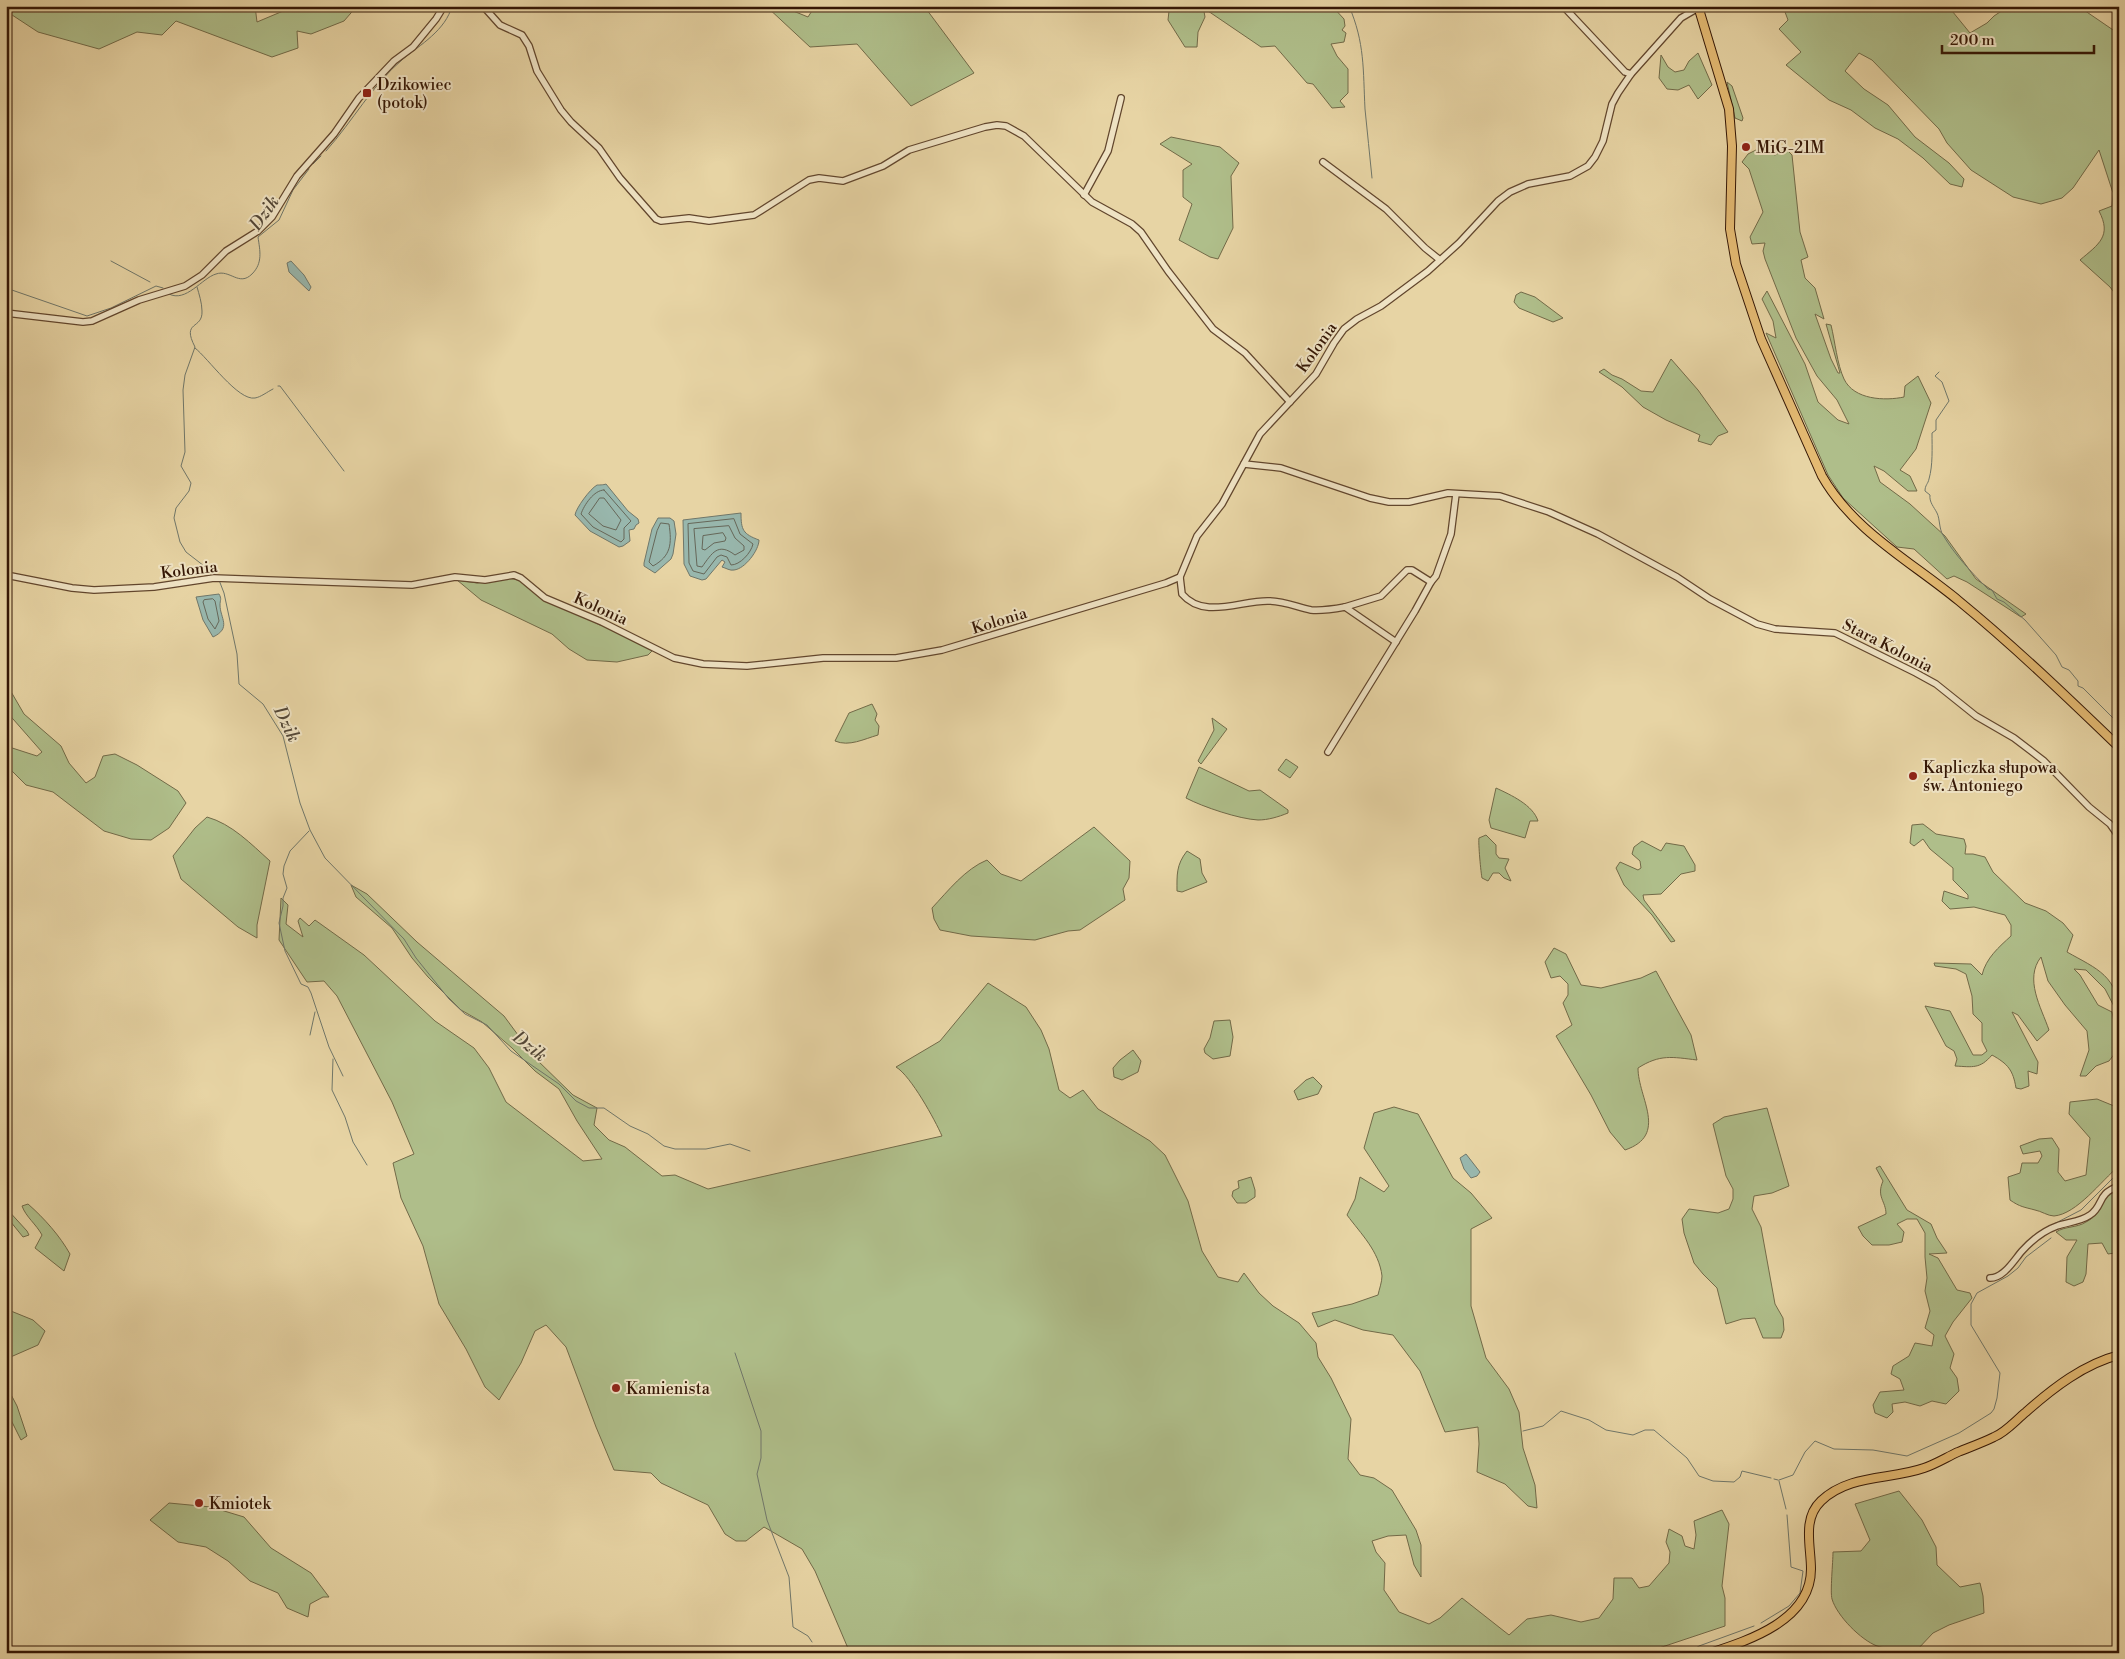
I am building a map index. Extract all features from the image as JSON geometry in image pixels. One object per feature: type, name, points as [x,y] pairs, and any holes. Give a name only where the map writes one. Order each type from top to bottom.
[{"type":"main road","points":[[1698,7],[1729,109],[1732,146],[1730,229],[1736,264],[1761,339],[1822,476],[1834,496],[1849,513],[1888,547],[1982,620],[2119,746]]},
{"type":"main road","points":[[1710,1653],[1761,1633],[1788,1616],[1796,1608],[1807,1588],[1810,1574],[1810,1522],[1816,1507],[1827,1496],[1847,1485],[1924,1468],[1995,1437],[2080,1371],[2098,1361],[2118,1356]]},
{"type":"street","points":[[6,313],[83,322],[92,321],[139,300],[185,286],[202,275],[226,251],[258,231],[272,217],[297,176],[334,134],[359,98],[394,61],[413,47],[436,20],[444,6]]},
{"type":"street","points":[[482,6],[500,25],[522,36],[529,46],[537,71],[561,110],[599,148],[656,219],[688,218],[709,221],[726,220],[754,214],[809,180],[819,178],[843,180],[883,166],[909,150],[997,125],[1014,129],[1024,136],[1092,202],[1132,224],[1141,232],[1168,271],[1213,329],[1245,353],[1290,402]]},
{"type":"street","points":[[1563,6],[1625,72],[1632,74]]},
{"type":"street","name":"Kolonia","points":[[1345,607],[1312,610],[1270,601],[1222,607],[1204,606],[1194,604],[1182,594],[1180,578],[1197,536],[1222,504],[1260,434],[1316,374],[1344,329],[1389,300],[1440,260],[1459,244],[1498,201],[1510,192],[1528,184],[1570,176],[1588,166],[1595,158],[1603,141],[1612,104],[1632,74],[1681,18],[1698,7]]},
{"type":"street","points":[[1084,195],[1108,151],[1122,98]]},
{"type":"street","points":[[1323,162],[1386,209],[1425,248],[1440,260]]},
{"type":"street","name":"Stara Kolonia","points":[[1244,464],[1281,468],[1370,498],[1389,502],[1409,502],[1440,494],[1493,494],[1549,512],[1598,534],[1635,553],[1677,577],[1710,599],[1757,624],[1791,630],[1823,630],[1835,633],[1936,684],[1976,716],[2014,738],[2044,761],[2084,802],[2110,824],[2119,837]]},
{"type":"street","points":[[1328,752],[1436,576],[1451,534],[1456,494]]},
{"type":"street","points":[[1345,607],[1381,596],[1406,570],[1412,570],[1431,582]]},
{"type":"street","name":"Kolonia","points":[[6,575],[72,588],[94,590],[154,587],[218,578],[406,585],[455,577],[485,580],[514,575],[521,578],[545,598],[602,622],[674,658],[693,663],[747,666],[822,658],[896,658],[942,650],[1027,626],[1180,578]]},
{"type":"street","points":[[1345,607],[1396,642]]},
{"type":"street","points":[[1990,1278],[2000,1275],[2024,1248],[2046,1230],[2080,1220],[2093,1213],[2103,1194],[2108,1189],[2119,1186]]},
{"type":"green space","points":[[6,6],[255,6],[257,22],[295,6],[357,6],[344,21],[311,34],[297,31],[298,48],[272,57],[176,21],[162,35],[137,32],[99,49],[38,32],[6,11]]},
{"type":"green space","points":[[766,6],[781,6],[808,17],[815,6],[924,6],[974,73],[911,106],[857,44],[810,47]]},
{"type":"green space","points":[[1161,6],[1203,6],[1205,17],[1198,32],[1197,47],[1185,47],[1168,20],[1169,11]]},
{"type":"green space","points":[[1209,6],[1293,6],[1297,9],[1300,6],[1332,6],[1344,19],[1345,26],[1342,30],[1346,33],[1344,42],[1331,44],[1337,56],[1348,69],[1348,93],[1340,101],[1345,107],[1332,108],[1313,84],[1307,83],[1275,46],[1261,47],[1208,11]]},
{"type":"green space","points":[[1779,6],[1948,6],[1970,33],[2009,6],[2078,6],[2119,34],[2119,299],[2110,287],[2080,260],[2102,239],[2104,227],[2099,211],[2112,206],[2113,193],[2099,150],[2073,188],[2062,198],[2041,204],[2013,197],[1971,170],[1947,143],[1939,129],[1872,60],[1859,53],[1845,71],[1864,89],[1888,105],[1915,137],[1949,163],[1964,179],[1962,187],[1950,184],[1923,158],[1898,139],[1875,128],[1851,110],[1829,100],[1786,65],[1801,52],[1779,29],[1788,20],[1785,12]]},
{"type":"green space","points":[[1698,53],[1712,85],[1698,99],[1689,85],[1678,90],[1667,89],[1659,78],[1661,55],[1668,67],[1675,72],[1684,70],[1689,61]]},
{"type":"green space","points":[[1727,82],[1732,86],[1743,118],[1742,121],[1735,118]]},
{"type":"green space","points":[[1171,137],[1220,147],[1239,163],[1231,176],[1233,228],[1218,259],[1210,257],[1179,240],[1192,204],[1183,197],[1183,170],[1192,164],[1160,144]]},
{"type":"green space","points":[[1758,149],[1775,155],[1786,149],[1792,155],[1800,232],[1808,257],[1801,260],[1805,278],[1815,288],[1824,319],[1815,314],[1838,373],[1840,373],[1826,324],[1831,325],[1844,379],[1855,391],[1862,395],[1879,399],[1904,397],[1905,386],[1918,376],[1931,403],[1916,449],[1900,470],[1910,476],[1917,491],[1908,491],[1884,471],[1874,466],[1880,482],[1910,504],[1945,536],[1976,579],[2026,614],[2021,617],[1967,582],[1954,576],[1947,579],[1914,549],[1897,547],[1843,498],[1828,475],[1766,333],[1776,338],[1773,321],[1762,299],[1767,291],[1805,364],[1818,402],[1838,420],[1849,424],[1837,400],[1817,376],[1796,338],[1765,259],[1763,251],[1765,243],[1752,244],[1750,237],[1763,212],[1749,169],[1742,162],[1748,154]]},
{"type":"green space","points":[[1521,292],[1535,297],[1563,318],[1553,322],[1519,308],[1514,302],[1516,295]]},
{"type":"green space","points":[[1671,359],[1698,390],[1728,432],[1718,436],[1711,445],[1698,441],[1700,435],[1666,420],[1643,407],[1622,387],[1599,372],[1604,369],[1641,391],[1653,392]]},
{"type":"green space","points":[[507,578],[519,580],[543,600],[572,611],[652,651],[648,655],[617,662],[587,660],[569,649],[552,634],[481,600],[457,580],[477,583]]},
{"type":"green space","points":[[6,683],[24,714],[61,746],[69,763],[86,783],[95,777],[103,756],[115,754],[137,765],[178,791],[186,803],[169,828],[151,840],[131,839],[104,831],[53,792],[26,785],[6,765],[6,746],[37,756],[42,752],[6,711]]},
{"type":"green space","points":[[872,704],[877,714],[875,720],[879,726],[878,735],[851,743],[835,741],[849,713]]},
{"type":"green space","points":[[1212,718],[1227,729],[1201,764],[1198,761],[1214,730]]},
{"type":"green space","points":[[1286,759],[1298,767],[1290,778],[1278,770]]},
{"type":"green space","points":[[1199,767],[1249,791],[1260,790],[1288,810],[1288,813],[1266,819],[1250,819],[1221,812],[1186,798]]},
{"type":"green space","points":[[1496,788],[1521,801],[1535,815],[1538,821],[1530,821],[1525,838],[1491,828],[1489,820]]},
{"type":"green space","points":[[207,817],[225,824],[270,861],[257,925],[257,938],[238,927],[181,879],[173,856],[195,828]]},
{"type":"green space","points":[[1923,824],[1936,834],[1964,839],[1966,846],[1965,854],[1985,857],[1993,872],[2025,903],[2046,911],[2063,923],[2073,935],[2067,952],[2104,975],[2115,992],[2118,1002],[2119,1016],[2105,989],[2086,970],[2074,969],[2080,975],[2098,1005],[2112,1012],[2119,1048],[2109,1061],[2096,1066],[2086,1076],[2080,1076],[2089,1050],[2087,1031],[2048,981],[2041,957],[2036,966],[2034,984],[2038,1003],[2049,1030],[2037,1041],[2018,1015],[2012,1012],[2038,1062],[2037,1074],[2028,1071],[2029,1086],[2021,1089],[2016,1088],[2009,1068],[1992,1055],[1980,1065],[1955,1066],[1957,1059],[1954,1051],[1946,1046],[1925,1006],[1950,1011],[1973,1055],[1982,1055],[1987,1051],[1982,1041],[1982,1023],[1973,1014],[1972,996],[1966,974],[1956,969],[1935,966],[1934,963],[1971,964],[1982,975],[1990,958],[2011,936],[2011,925],[2005,915],[1974,907],[1950,909],[1942,901],[1944,891],[1968,899],[1968,895],[1953,880],[1953,868],[1930,849],[1923,839],[1914,846],[1910,843],[1912,825]]},
{"type":"green space","points":[[1094,827],[1130,861],[1129,878],[1123,889],[1125,900],[1080,930],[1068,931],[1035,940],[971,936],[940,930],[934,919],[932,908],[971,869],[987,860],[1001,874],[1021,881]]},
{"type":"green space","points":[[1486,835],[1496,845],[1496,854],[1499,858],[1509,859],[1505,868],[1511,881],[1499,873],[1493,873],[1488,881],[1482,878],[1479,838]]},
{"type":"green space","points":[[1642,841],[1661,851],[1666,843],[1684,846],[1695,865],[1695,871],[1681,874],[1661,894],[1643,895],[1644,900],[1675,941],[1671,942],[1652,915],[1624,885],[1616,868],[1620,862],[1638,870],[1641,868],[1640,861],[1632,854],[1634,847]]},
{"type":"green space","points":[[1187,851],[1200,859],[1202,873],[1207,882],[1182,892],[1177,891],[1177,875],[1181,861]]},
{"type":"green space","points":[[351,885],[367,894],[417,942],[504,1016],[535,1058],[573,1095],[597,1108],[594,1125],[609,1140],[625,1147],[662,1176],[675,1175],[708,1189],[942,1136],[909,1079],[896,1067],[940,1041],[988,983],[1026,1007],[1041,1030],[1049,1049],[1059,1090],[1070,1098],[1083,1090],[1098,1109],[1150,1141],[1165,1155],[1188,1201],[1202,1251],[1218,1277],[1238,1282],[1244,1273],[1259,1293],[1273,1306],[1299,1323],[1316,1343],[1318,1357],[1331,1378],[1351,1419],[1348,1459],[1360,1475],[1374,1478],[1392,1490],[1416,1530],[1421,1545],[1421,1577],[1414,1565],[1406,1535],[1388,1536],[1372,1541],[1376,1552],[1385,1563],[1384,1590],[1399,1612],[1429,1624],[1440,1618],[1462,1598],[1509,1635],[1527,1619],[1551,1615],[1581,1622],[1599,1618],[1613,1599],[1614,1578],[1632,1578],[1639,1588],[1649,1586],[1669,1563],[1670,1552],[1666,1542],[1669,1529],[1682,1536],[1685,1546],[1694,1549],[1696,1535],[1694,1521],[1722,1510],[1729,1524],[1722,1586],[1725,1598],[1725,1626],[1644,1653],[850,1653],[815,1571],[802,1549],[764,1527],[746,1541],[736,1541],[725,1534],[708,1505],[661,1483],[651,1473],[614,1470],[566,1347],[546,1325],[535,1331],[521,1363],[499,1400],[485,1387],[466,1349],[439,1304],[423,1246],[401,1198],[393,1163],[414,1154],[392,1102],[337,996],[324,981],[307,982],[279,940],[281,898],[288,905],[286,924],[303,937],[298,921],[300,918],[309,926],[315,920],[364,955],[435,1021],[474,1048],[489,1068],[506,1102],[583,1161],[602,1159],[559,1089],[535,1071],[482,1022],[461,1010],[412,958],[392,928],[356,897]]},
{"type":"green space","points":[[1554,948],[1566,954],[1581,985],[1601,988],[1641,978],[1656,971],[1691,1035],[1697,1060],[1666,1058],[1653,1060],[1638,1068],[1639,1080],[1648,1115],[1648,1125],[1646,1135],[1638,1143],[1625,1150],[1610,1132],[1591,1095],[1556,1036],[1572,1025],[1563,1003],[1568,995],[1568,984],[1560,976],[1551,978],[1545,962]]},
{"type":"green space","points":[[1230,1020],[1233,1037],[1230,1056],[1213,1059],[1205,1053],[1204,1049],[1210,1038],[1214,1021]]},
{"type":"green space","points":[[1133,1050],[1141,1061],[1138,1072],[1122,1080],[1114,1077],[1113,1068]]},
{"type":"green space","points":[[1313,1077],[1322,1086],[1318,1094],[1298,1100],[1294,1091],[1306,1080]]},
{"type":"green space","points":[[2097,1099],[2119,1108],[2119,1166],[2080,1203],[2063,1214],[2049,1215],[2010,1200],[2008,1177],[2020,1173],[2022,1163],[2038,1163],[2042,1156],[2040,1151],[2023,1154],[2020,1146],[2039,1139],[2052,1138],[2059,1149],[2058,1172],[2065,1181],[2086,1175],[2090,1138],[2069,1114],[2070,1102]]},
{"type":"green space","points":[[1394,1107],[1418,1114],[1453,1178],[1471,1193],[1492,1218],[1471,1229],[1471,1306],[1486,1358],[1509,1389],[1519,1412],[1523,1448],[1535,1485],[1537,1508],[1528,1506],[1505,1484],[1477,1472],[1478,1427],[1445,1432],[1420,1371],[1393,1335],[1363,1330],[1335,1320],[1318,1327],[1312,1313],[1352,1304],[1378,1295],[1382,1276],[1377,1259],[1369,1243],[1347,1215],[1355,1199],[1360,1177],[1384,1192],[1389,1186],[1364,1148],[1374,1113]]},
{"type":"green space","points":[[1767,1108],[1789,1186],[1772,1193],[1754,1196],[1752,1209],[1761,1227],[1775,1304],[1783,1318],[1784,1330],[1781,1338],[1763,1338],[1755,1318],[1742,1319],[1726,1324],[1717,1288],[1694,1263],[1684,1233],[1682,1219],[1689,1209],[1718,1213],[1729,1209],[1733,1199],[1733,1189],[1726,1176],[1713,1124],[1724,1117]]},
{"type":"green space","points":[[1880,1166],[1907,1210],[1931,1224],[1937,1238],[1947,1253],[1929,1254],[1938,1258],[1957,1290],[1970,1293],[1972,1298],[1953,1322],[1945,1336],[1954,1354],[1950,1368],[1957,1378],[1959,1391],[1946,1404],[1932,1401],[1920,1406],[1905,1402],[1892,1404],[1893,1412],[1887,1418],[1875,1413],[1873,1405],[1880,1392],[1904,1390],[1900,1379],[1891,1374],[1893,1366],[1909,1356],[1915,1343],[1932,1346],[1934,1335],[1925,1328],[1930,1311],[1925,1291],[1927,1278],[1925,1233],[1917,1219],[1907,1219],[1897,1224],[1904,1232],[1902,1242],[1889,1245],[1872,1245],[1863,1236],[1858,1227],[1886,1214],[1881,1195],[1883,1181],[1876,1168]]},
{"type":"green space","points":[[1251,1177],[1255,1197],[1246,1203],[1237,1203],[1232,1196],[1233,1191],[1239,1188],[1238,1181]]},
{"type":"green space","points":[[2111,1193],[2119,1193],[2119,1245],[2115,1253],[2108,1254],[2102,1243],[2088,1244],[2086,1274],[2083,1282],[2074,1286],[2066,1282],[2067,1257],[2077,1240],[2066,1240],[2056,1232],[2082,1224],[2091,1219]]},
{"type":"green space","points":[[28,1204],[51,1227],[70,1254],[64,1271],[35,1248],[42,1235],[22,1206]]},
{"type":"green space","points":[[6,1208],[29,1235],[23,1237],[6,1216]]},
{"type":"green space","points":[[6,1309],[33,1320],[45,1331],[38,1345],[6,1359]]},
{"type":"green space","points":[[6,1385],[17,1406],[27,1436],[21,1440],[6,1410]]},
{"type":"green space","points":[[1899,1491],[1922,1520],[1936,1547],[1937,1565],[1960,1587],[1980,1583],[1983,1596],[1984,1613],[1949,1625],[1933,1633],[1916,1651],[1877,1646],[1864,1639],[1844,1620],[1835,1606],[1831,1595],[1833,1552],[1861,1551],[1870,1540],[1855,1504]]},
{"type":"green space","points":[[169,1503],[211,1507],[244,1517],[271,1548],[311,1573],[329,1597],[323,1597],[310,1604],[308,1617],[287,1608],[278,1593],[250,1581],[228,1561],[206,1547],[178,1542],[150,1520]]},
{"type":"water","points":[[291,261],[304,275],[311,287],[309,291],[289,272],[287,263]]},
{"type":"water","points":[[606,484],[628,511],[638,519],[639,523],[634,529],[629,530],[630,541],[619,547],[590,531],[575,515],[591,490],[597,485]]},
{"type":"water","points":[[741,513],[744,531],[749,536],[759,540],[757,549],[751,558],[743,566],[732,570],[722,567],[725,562],[722,560],[706,579],[702,580],[690,576],[684,564],[683,520]]},
{"type":"water","points":[[658,518],[670,518],[674,521],[676,534],[671,559],[655,573],[644,566],[644,563],[652,529]]},
{"type":"water","points":[[219,594],[224,626],[219,634],[213,637],[203,620],[196,597]]},
{"type":"water","points":[[1466,1154],[1480,1172],[1477,1176],[1471,1178],[1464,1169],[1460,1158]]},
{"type":"waterway","name":"Dzik","points":[[326,151],[392,69],[438,30],[449,15],[452,6]]},
{"type":"waterway","points":[[1349,6],[1361,45],[1372,178]]},
{"type":"waterway","name":"Dzik","points":[[313,164],[321,156]]},
{"type":"waterway","name":"Dzik","points":[[169,294],[175,296],[188,293],[216,274],[221,273],[243,279],[252,274],[259,261],[258,237],[279,220],[293,190],[309,169]]},
{"type":"waterway","points":[[111,261],[150,282]]},
{"type":"waterway","points":[[6,288],[87,316],[111,308],[156,286],[163,288]]},
{"type":"waterway","name":"Dzik","points":[[197,287],[202,311],[199,321],[191,329],[190,333],[195,347],[185,375],[183,390],[185,452],[181,466],[191,483],[189,491],[176,508],[174,518],[180,542],[186,552],[217,576]]},
{"type":"waterway","points":[[195,348],[240,393],[255,398],[273,389]]},
{"type":"waterway","points":[[1939,372],[1935,376],[1942,382],[1949,401],[1936,420],[1936,430],[1932,433],[1931,468],[1925,491],[1930,495],[1931,502],[1938,515],[1942,533],[1952,549],[1970,570],[1988,589],[1992,590],[1997,599],[2004,602],[2025,620],[2056,655],[2062,667],[2069,670],[2078,681],[2078,686],[2083,688],[2119,724]]},
{"type":"waterway","points":[[278,386],[280,386],[344,471]]},
{"type":"waterway","name":"Dzik","points":[[219,580],[224,593],[237,654],[239,684],[263,704],[283,736],[300,803],[310,830],[325,858],[404,939],[416,958],[449,999],[465,1014],[487,1025],[511,1051],[559,1084],[576,1101],[589,1108],[604,1108],[630,1126],[648,1134],[664,1146],[675,1149],[706,1149],[730,1144],[750,1151]]},
{"type":"waterway","points":[[309,831],[290,851],[284,866],[283,874],[287,888],[283,898],[279,923],[285,951],[301,984],[308,987],[311,993],[329,1047],[343,1076]]},
{"type":"waterway","points":[[310,1035],[315,1012]]},
{"type":"waterway","points":[[333,1059],[332,1090],[345,1117],[353,1142],[367,1165]]},
{"type":"waterway","points":[[2054,1224],[2081,1210],[2119,1172]]},
{"type":"waterway","points":[[1779,1480],[1793,1475],[1805,1452],[1815,1441],[1834,1449],[1873,1450],[1907,1456],[1959,1433],[1991,1413],[1997,1398],[2000,1373],[1971,1325],[1971,1304],[1977,1293],[2008,1276],[2018,1268],[2026,1257],[2051,1238]]},
{"type":"waterway","points":[[735,1353],[761,1431],[761,1458],[757,1474],[767,1520],[789,1577],[793,1627],[808,1636],[812,1642]]},
{"type":"waterway","points":[[1523,1431],[1543,1426],[1561,1411],[1589,1420],[1606,1430],[1633,1435],[1645,1430],[1654,1430],[1687,1458],[1699,1476],[1713,1481],[1734,1482],[1740,1477],[1742,1471],[1771,1478]]},
{"type":"waterway","points":[[1774,1479],[1778,1480]]},
{"type":"waterway","points":[[1779,1481],[1786,1509]]},
{"type":"waterway","points":[[1761,1623],[1789,1606],[1800,1593],[1803,1571],[1791,1567],[1787,1515]]},
{"type":"waterway","points":[[1688,1653],[1699,1646],[1754,1626]]},
{"type":"waterway","points":[[812,1647],[812,1653]]},
{"type":"place","name":"Dzikowiec (potok)","points":[[367,93]]},
{"type":"place","name":"MiG-21M","points":[[1746,147]]},
{"type":"place","name":"Kapliczka słupowa św. Antoniego","points":[[1913,776]]},
{"type":"place","name":"Kamienista","points":[[616,1388]]},
{"type":"place","name":"Kmiotek","points":[[199,1503]]}]
